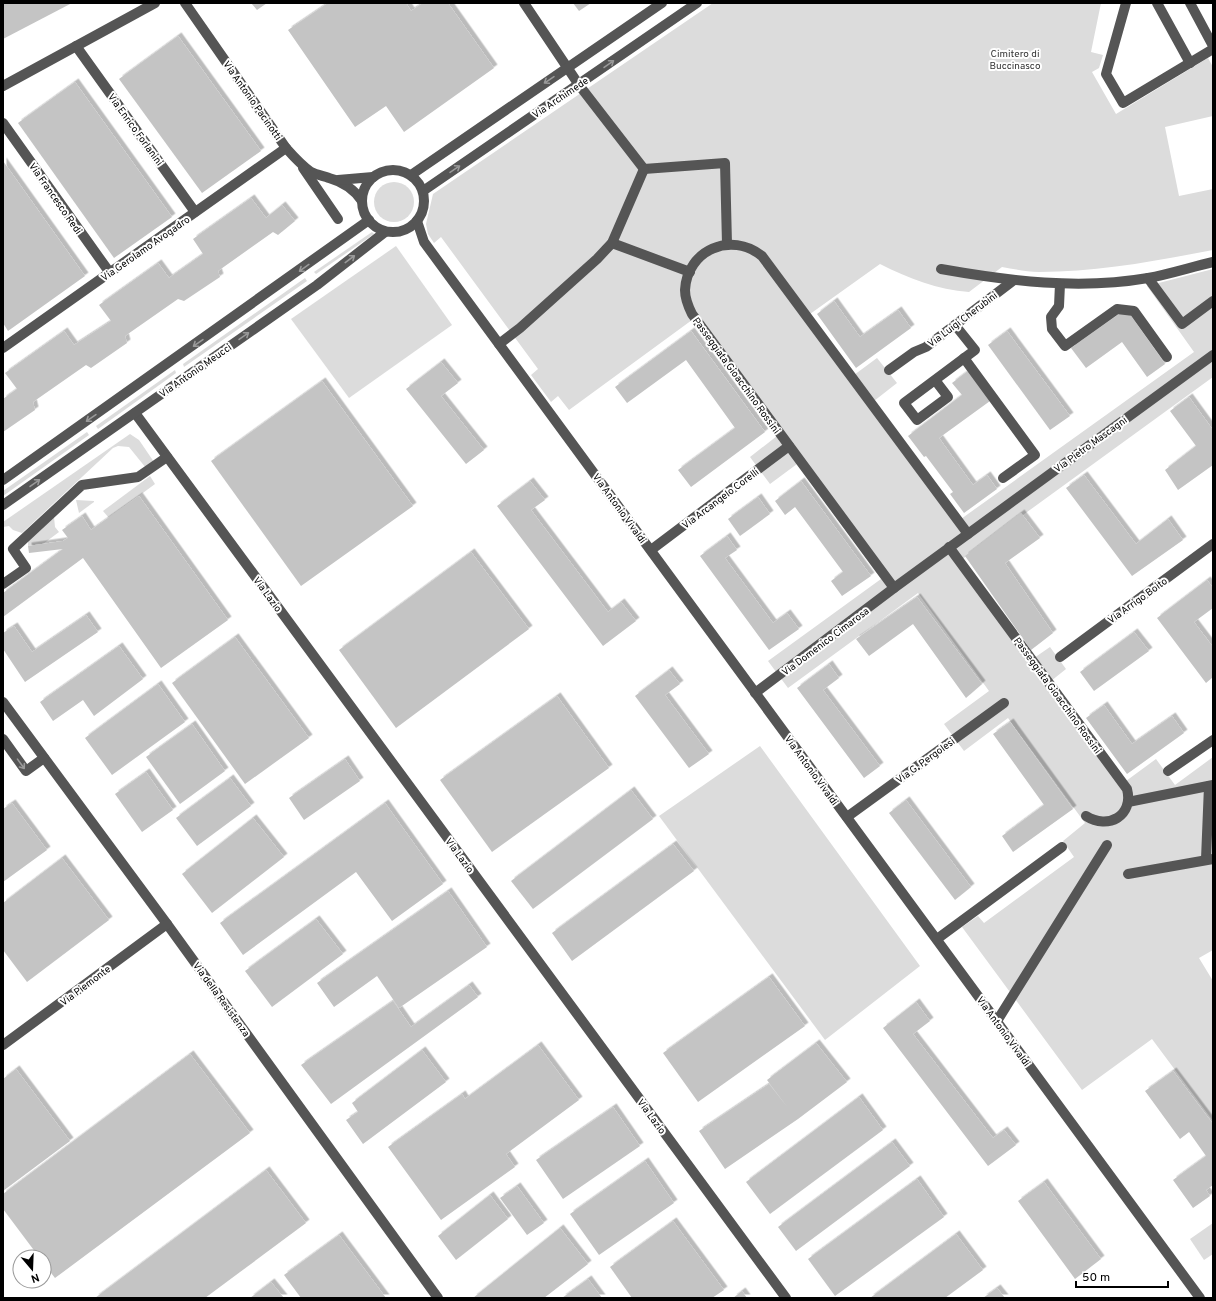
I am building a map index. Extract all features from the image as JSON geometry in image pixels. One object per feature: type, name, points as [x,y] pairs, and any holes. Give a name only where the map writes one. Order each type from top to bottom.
[{"type":"street","points":[[3,86],[155,3]]},
{"type":"street","name":"Via Antonio Pacinotti","points":[[185,3],[286,148],[299,163],[313,173],[336,180],[356,192],[362,201]]},
{"type":"street","points":[[524,3],[579,85],[644,169]]},
{"type":"street","name":"Via Archimede","points":[[411,175],[662,3]]},
{"type":"street","name":"Via Archimede","points":[[423,191],[697,3]]},
{"type":"street","points":[[1126,3],[1106,74],[1123,103],[1213,48],[1190,3]]},
{"type":"street","points":[[1157,3],[1190,63]]},
{"type":"street","name":"Via Enrico Forlanini","points":[[76,46],[196,212]]},
{"type":"street","name":"Via Francesco Redi","points":[[3,123],[110,273]]},
{"type":"street","name":"Via Gerolamo Avogadro","points":[[3,347],[286,148]]},
{"type":"street","points":[[299,163],[338,219]]},
{"type":"street","points":[[644,169],[724,163],[726,244]]},
{"type":"street","points":[[499,344],[520,328],[597,259],[612,243],[628,210],[644,169]]},
{"type":"street","points":[[392,170],[402,171],[411,175],[418,182],[423,191],[425,202],[423,212],[418,221],[407,229],[393,233],[385,232],[369,220],[363,209],[362,201],[367,185],[373,177],[382,172],[392,170]]},
{"type":"street","name":"Via Antonio Pacinotti","points":[[336,180],[373,177]]},
{"type":"street","name":"Via Antonio Meucci","points":[[3,480],[369,220]]},
{"type":"street","name":"Via Antonio Vivaldi","points":[[418,221],[424,242]]},
{"type":"street","name":"Via Antonio Vivaldi","points":[[407,229],[424,242],[1200,1298]]},
{"type":"street","name":"Via Antonio Meucci","points":[[3,505],[317,284],[385,232]]},
{"type":"street","points":[[612,243],[690,272]]},
{"type":"street","name":"Passeggiata Gioacchino Rossini","points":[[894,588],[692,314],[686,302],[685,291],[687,279],[690,272],[703,255],[714,247],[726,244],[740,244],[753,249],[771,266],[968,534]]},
{"type":"street","points":[[941,268],[1014,280],[1060,284],[1148,278],[1213,262]]},
{"type":"street","points":[[1148,278],[1182,324],[1213,300]]},
{"type":"street","name":"Via Luigi Cherubini","points":[[889,370],[914,352],[926,347],[1014,280]]},
{"type":"street","points":[[1060,284],[1059,306],[1051,317],[1052,329],[1065,346],[1117,309],[1134,311],[1167,357]]},
{"type":"street","points":[[934,380],[974,350],[955,325]]},
{"type":"street","name":"Via Pietro Mascagni","points":[[968,534],[1213,355]]},
{"type":"street","points":[[964,358],[1035,455],[1003,478]]},
{"type":"street","name":"Via Lazio","points":[[135,413],[786,1298]]},
{"type":"street","name":"Via Arcangelo Corelli","points":[[651,550],[789,446]]},
{"type":"street","points":[[3,584],[26,568],[13,550],[82,485],[138,477],[168,457]]},
{"type":"street","points":[[894,588],[968,534]]},
{"type":"street","name":"Via Arrigo Boito","points":[[1060,657],[1213,544]]},
{"type":"street","name":"Passeggiata Gioacchino Rossini","points":[[950,547],[1127,789],[1128,802]]},
{"type":"street","name":"Via Domenico Cimarosa","points":[[755,693],[894,588]]},
{"type":"street","name":"Via della Resistenza","points":[[3,702],[167,924],[438,1298]]},
{"type":"street","name":"Via G. Pergolesi","points":[[847,817],[1004,703]]},
{"type":"street","points":[[3,739],[26,771],[44,758]]},
{"type":"street","points":[[1168,771],[1213,740]]},
{"type":"street","points":[[1086,816],[1101,823],[1112,821],[1127,808],[1128,802],[1211,785],[1210,859],[1128,874]]},
{"type":"street","points":[[997,1021],[1106,845]]},
{"type":"street","points":[[936,939],[1062,847]]},
{"type":"street","name":"Via Piemonte","points":[[3,1045],[167,924]]},
{"type":"green space","name":"Cimitero di Buccinasco","points":[[713,3],[1101,3],[1091,52],[1103,55],[1099,68],[1092,72],[1116,114],[1208,58],[1213,67],[1213,116],[1165,127],[1179,196],[1213,189],[1213,250],[1148,262],[1061,272],[1034,272],[1002,267],[969,292],[935,286],[901,274],[880,264],[810,314],[854,375],[877,358],[897,383],[874,401],[961,519],[1194,352],[1147,286],[1213,269],[1213,377],[961,560],[1034,658],[1050,647],[1066,669],[1051,681],[1126,781],[1156,759],[1175,785],[1213,757],[1213,950],[1199,958],[1213,981],[1213,1121],[1152,1039],[1082,1090],[962,927],[978,916],[984,923],[1074,857],[1063,841],[1085,823],[1008,718],[964,751],[944,724],[989,691],[918,593],[788,688],[768,661],[881,579],[797,464],[770,484],[750,457],[777,436],[692,320],[569,410],[558,396],[551,402],[531,375],[538,369],[441,237],[434,243],[428,234],[426,224],[433,194]]},
{"type":"green space","points":[[398,182],[405,185],[411,191],[414,202],[413,210],[405,219],[398,222],[390,222],[383,219],[375,210],[374,198],[377,191],[386,183]]},
{"type":"green space","points":[[372,232],[374,234],[316,274],[314,272]]},
{"type":"green space","points":[[396,246],[452,325],[349,398],[291,319]]},
{"type":"green space","points":[[305,278],[307,281],[184,367],[183,364]]},
{"type":"green space","points":[[175,370],[176,373],[98,429],[96,426]]},
{"type":"green space","points":[[87,432],[89,435],[3,496],[3,491]]},
{"type":"green space","points":[[130,434],[139,440],[154,462],[146,468],[129,447],[118,446],[113,448],[22,533],[13,530],[9,526],[3,527],[3,522]]},
{"type":"green space","points":[[150,476],[155,484],[109,518],[103,511]]},
{"type":"green space","points":[[76,500],[94,501],[94,502],[79,513]]},
{"type":"green space","points":[[54,517],[55,527],[59,532],[43,544],[28,546],[28,540]]},
{"type":"green space","points":[[760,746],[920,966],[825,1040],[659,816]]},
{"type":"green space","points":[[1213,1223],[1213,1254],[1204,1260],[1190,1239]]},
{"type":"building","points":[[3,3],[72,3],[3,39]]},
{"type":"building","points":[[251,3],[267,3],[257,10]]},
{"type":"building","points":[[328,3],[406,3],[411,11],[423,3],[448,3],[494,68],[404,132],[386,106],[355,127],[288,30]]},
{"type":"building","points":[[573,3],[591,3],[579,11]]},
{"type":"building","points":[[178,36],[261,151],[202,193],[119,79]]},
{"type":"building","points":[[75,82],[172,217],[114,258],[18,123]]},
{"type":"building","points":[[3,161],[85,276],[8,331],[3,323]]},
{"type":"building","points":[[251,198],[266,218],[282,205],[295,221],[278,235],[273,232],[218,271],[220,277],[184,301],[178,299],[125,336],[127,343],[91,368],[86,365],[33,402],[35,410],[3,432],[3,399],[17,389],[5,373],[64,331],[74,345],[111,321],[99,305],[158,263],[169,278],[203,254],[193,239]]},
{"type":"building","points":[[834,301],[860,337],[898,310],[911,328],[856,368],[817,314]]},
{"type":"building","points":[[1122,312],[1129,313],[1165,364],[1147,377],[1122,342],[1086,368],[1071,348]]},
{"type":"building","points":[[691,331],[765,432],[691,487],[678,470],[735,428],[686,360],[627,403],[615,387]]},
{"type":"building","points":[[1007,331],[1070,416],[1050,430],[988,345]]},
{"type":"building","points":[[441,362],[458,383],[441,396],[484,450],[466,464],[406,389]]},
{"type":"building","points":[[968,371],[990,401],[939,438],[973,485],[987,475],[997,489],[964,513],[950,494],[953,492],[926,456],[924,457],[908,436],[962,395],[952,383]]},
{"type":"building","points":[[322,381],[413,506],[301,586],[211,461]]},
{"type":"building","points":[[1189,397],[1213,430],[1213,465],[1178,490],[1165,470],[1196,446],[1170,411]]},
{"type":"building","points":[[1084,475],[1136,544],[1168,519],[1183,540],[1132,576],[1066,488]]},
{"type":"building","points":[[530,481],[545,500],[531,510],[608,612],[621,602],[636,621],[603,646],[497,506]]},
{"type":"building","points":[[801,481],[871,576],[842,596],[831,581],[843,572],[795,507],[785,515],[775,501]]},
{"type":"building","points":[[139,496],[228,620],[161,668],[83,558],[3,617],[3,593],[63,549],[29,553],[28,546],[63,541],[68,538],[62,530],[82,516],[91,530]]},
{"type":"building","points":[[758,497],[770,514],[740,536],[728,519]]},
{"type":"building","points":[[1021,513],[1040,538],[1005,563],[1053,633],[1031,650],[965,556]]},
{"type":"building","points":[[727,536],[737,550],[725,558],[773,623],[787,613],[799,629],[769,650],[700,556]]},
{"type":"building","points":[[471,552],[529,629],[396,728],[339,650]]},
{"type":"building","points":[[1207,580],[1213,588],[1213,608],[1194,622],[1213,647],[1213,677],[1206,683],[1157,618]]},
{"type":"building","points":[[917,597],[982,684],[966,698],[913,624],[869,656],[856,639]]},
{"type":"building","points":[[86,615],[98,632],[25,682],[3,649],[3,633],[14,626],[32,652]]},
{"type":"building","points":[[1134,632],[1149,651],[1094,691],[1080,672]]},
{"type":"building","points":[[235,637],[309,738],[245,784],[172,683]]},
{"type":"building","points":[[119,646],[143,679],[94,716],[83,700],[53,721],[40,702]]},
{"type":"building","points":[[829,664],[839,678],[823,690],[880,766],[864,778],[797,688]]},
{"type":"building","points":[[669,670],[680,684],[665,695],[709,754],[689,768],[635,696]]},
{"type":"building","points":[[158,684],[185,722],[112,775],[85,738]]},
{"type":"building","points":[[557,696],[609,768],[492,852],[440,780]]},
{"type":"building","points":[[1104,705],[1132,744],[1172,716],[1184,733],[1127,774],[1086,718]]},
{"type":"building","points":[[1010,722],[1073,809],[1013,852],[1002,836],[1044,805],[993,734]]},
{"type":"building","points":[[192,724],[225,771],[180,804],[146,757]]},
{"type":"building","points":[[345,759],[360,781],[304,820],[289,798]]},
{"type":"building","points":[[146,772],[173,810],[142,832],[115,794]]},
{"type":"building","points":[[230,778],[251,806],[197,846],[176,818]]},
{"type":"building","points":[[631,790],[653,819],[533,909],[511,881]]},
{"type":"building","points":[[906,800],[971,887],[955,900],[889,813]]},
{"type":"building","points":[[12,803],[47,850],[3,882],[3,809]]},
{"type":"building","points":[[385,803],[443,884],[392,921],[356,872],[243,955],[220,923]]},
{"type":"building","points":[[253,818],[284,857],[212,913],[182,874]]},
{"type":"building","points":[[673,844],[694,871],[572,961],[552,933]]},
{"type":"building","points":[[62,858],[109,920],[27,982],[3,950],[3,903]]},
{"type":"building","points":[[448,891],[487,947],[399,1008],[377,976],[334,1007],[317,983]]},
{"type":"building","points":[[316,919],[343,954],[272,1007],[245,971]]},
{"type":"building","points":[[769,977],[805,1026],[698,1102],[663,1053]]},
{"type":"building","points":[[469,985],[478,997],[331,1104],[301,1065],[393,1001],[411,1027]]},
{"type":"building","points":[[916,1002],[930,1021],[913,1034],[993,1138],[1004,1130],[1016,1145],[988,1166],[883,1028]]},
{"type":"building","points":[[816,1043],[847,1082],[798,1119],[725,1169],[699,1131],[769,1084],[788,1108],[767,1080]]},
{"type":"building","points":[[538,1045],[579,1100],[506,1154],[515,1167],[441,1220],[388,1147],[462,1094],[465,1099]]},
{"type":"building","points":[[422,1050],[446,1082],[363,1144],[346,1120],[358,1112],[352,1103]]},
{"type":"building","points":[[190,1054],[250,1133],[55,1278],[52,1274],[52,1249],[33,1249],[3,1209],[3,1194]]},
{"type":"building","points":[[16,1069],[70,1141],[3,1191],[3,1079]]},
{"type":"building","points":[[1173,1071],[1213,1124],[1213,1185],[1206,1190],[1210,1196],[1193,1208],[1173,1180],[1206,1156],[1189,1132],[1180,1139],[1145,1091]]},
{"type":"building","points":[[859,1097],[883,1130],[770,1214],[746,1182]]},
{"type":"building","points":[[613,1107],[640,1146],[563,1199],[536,1160]]},
{"type":"building","points":[[892,1142],[910,1166],[796,1251],[778,1227]]},
{"type":"building","points":[[645,1161],[674,1203],[599,1255],[570,1214]]},
{"type":"building","points":[[266,1170],[306,1223],[205,1298],[95,1298]]},
{"type":"building","points":[[917,1179],[944,1217],[835,1296],[808,1259]]},
{"type":"building","points":[[1044,1182],[1101,1259],[1075,1279],[1018,1201]]},
{"type":"building","points":[[517,1186],[544,1223],[527,1235],[500,1198]]},
{"type":"building","points":[[490,1195],[508,1219],[456,1260],[438,1236]]},
{"type":"building","points":[[673,1221],[724,1290],[712,1298],[632,1298],[610,1267]]},
{"type":"building","points":[[560,1228],[588,1264],[544,1298],[473,1298]]},
{"type":"building","points":[[956,1234],[983,1270],[945,1298],[870,1298]]},
{"type":"building","points":[[339,1235],[386,1298],[301,1298],[284,1275]]},
{"type":"building","points":[[588,1279],[602,1298],[562,1298]]},
{"type":"building","points":[[271,1282],[284,1298],[250,1298]]},
{"type":"building","points":[[997,1288],[1005,1298],[983,1298]]},
{"type":"building","points":[[742,1291],[747,1298],[733,1298]]}]
